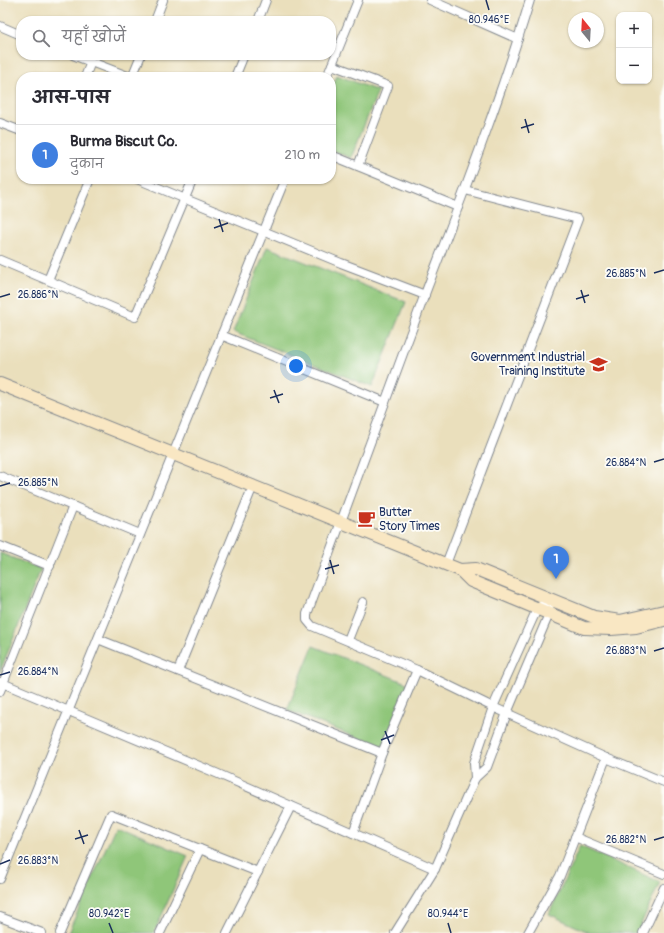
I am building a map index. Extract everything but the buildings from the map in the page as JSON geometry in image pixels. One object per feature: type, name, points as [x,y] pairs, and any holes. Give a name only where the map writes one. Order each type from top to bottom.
[{"type":"main road","points":[[0,384],[446,564],[460,570],[471,581],[584,628],[611,629],[636,627],[664,620]]},
{"type":"main road","points":[[460,570],[476,569],[594,617],[620,622],[664,612]]},
{"type":"street","points":[[156,16],[163,0]]},
{"type":"street","points":[[260,16],[266,0]]},
{"type":"street","points":[[336,55],[358,0]]},
{"type":"street","points":[[430,0],[518,39]]},
{"type":"street","points":[[530,0],[518,39],[465,190],[340,521],[307,614],[307,620],[312,626],[417,670],[506,713],[606,758],[664,782]]},
{"type":"street","points":[[0,26],[16,33]]},
{"type":"street","points":[[86,60],[118,72]]},
{"type":"street","points":[[133,72],[139,60]]},
{"type":"street","points":[[237,72],[242,60]]},
{"type":"street","points":[[329,72],[334,60]]},
{"type":"street","points":[[87,72],[91,62]]},
{"type":"street","points":[[332,65],[388,86],[358,166]]},
{"type":"street","points":[[0,123],[16,129]]},
{"type":"street","points":[[336,157],[458,207]]},
{"type":"street","points":[[48,280],[88,184]]},
{"type":"street","points":[[149,184],[425,295]]},
{"type":"street","points":[[0,260],[135,317],[191,184]]},
{"type":"street","points":[[0,879],[283,184]]},
{"type":"street","points":[[446,564],[578,219],[465,190]]},
{"type":"street","points":[[221,335],[385,402]]},
{"type":"street","points":[[0,476],[140,534]]},
{"type":"street","points":[[178,671],[253,486]]},
{"type":"street","points":[[74,506],[1,686],[68,711],[435,869]]},
{"type":"street","points":[[0,546],[50,566]]},
{"type":"street","points":[[475,778],[474,762],[493,707],[537,609],[550,599]]},
{"type":"street","points":[[395,933],[435,869],[475,778],[486,767],[506,713],[549,614],[550,599]]},
{"type":"street","points":[[348,640],[363,602]]},
{"type":"street","points":[[98,639],[382,753]]},
{"type":"street","points":[[353,833],[382,753],[417,670]]},
{"type":"street","points":[[528,933],[560,876],[606,758]]},
{"type":"street","points":[[227,933],[291,806]]},
{"type":"street","points":[[60,933],[111,814],[258,872]]},
{"type":"street","points":[[575,837],[664,874]]},
{"type":"street","points":[[160,933],[200,849]]},
{"type":"street","points":[[643,933],[664,888]]},
{"type":"street","points":[[0,916],[42,933]]},
{"type":"green space","points":[[337,75],[378,91],[351,158],[336,152]]},
{"type":"green space","points":[[267,247],[406,302],[372,387],[233,332]]},
{"type":"green space","points":[[0,553],[41,569],[0,672]]},
{"type":"green space","points":[[313,646],[409,684],[383,748],[287,710]]},
{"type":"green space","points":[[116,825],[188,856],[154,933],[68,933]]},
{"type":"green space","points":[[580,846],[660,882],[637,933],[590,933],[549,914]]},
{"type":"place","name":"Government Industrial Training Institute","points":[[598,364]]},
{"type":"place","name":"Butter Story Times","points":[[366,519]]},
{"type":"place","name":"Burma Biscut Co.","points":[[556,579]]}]
